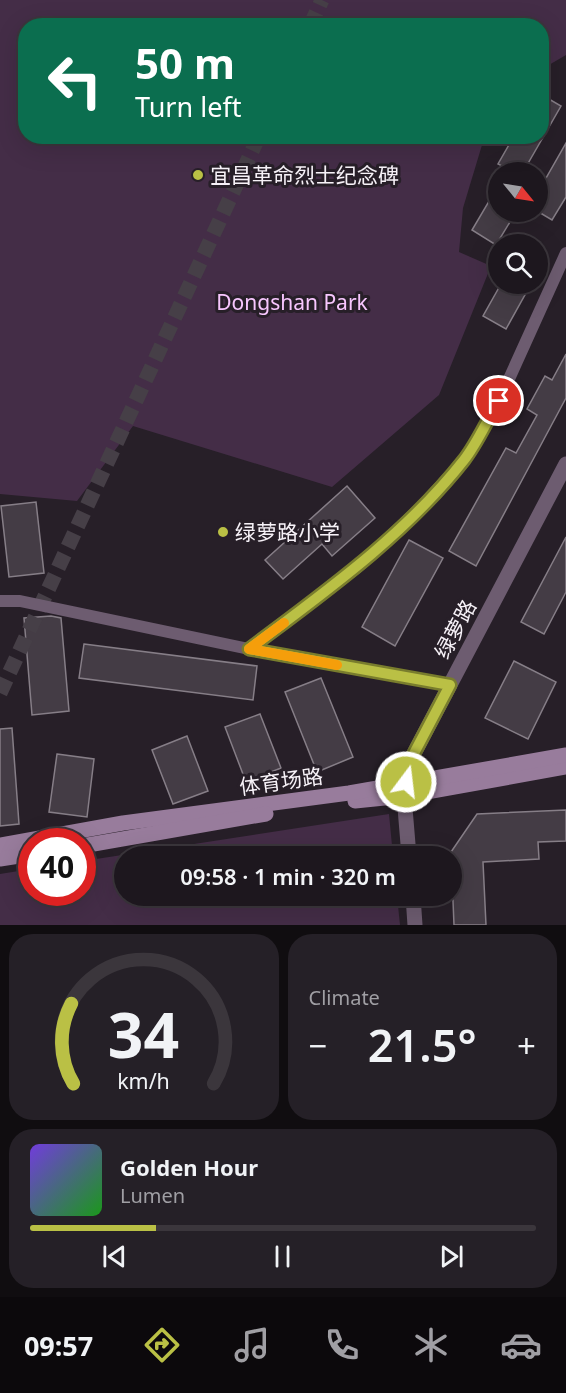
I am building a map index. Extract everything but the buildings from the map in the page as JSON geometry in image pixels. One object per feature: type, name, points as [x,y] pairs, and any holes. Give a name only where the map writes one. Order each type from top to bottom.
[{"type":"main road","name":"体育场路","points":[[96,844],[405,789],[566,755]]},
{"type":"main road","name":"体育场路","points":[[0,845],[123,823],[566,767]]},
{"type":"main road","points":[[0,859],[18,856]]},
{"type":"street","points":[[249,649],[358,567],[421,507],[465,459],[499,401],[566,253]]},
{"type":"street","name":"绿萝路","points":[[408,846],[405,789],[410,761],[566,464]]},
{"type":"street","points":[[0,601],[20,601],[249,649],[450,685]]},
{"type":"street","points":[[414,906],[415,925]]},
{"type":"green space","name":"Dongshan Park","points":[[0,0],[566,0],[566,55],[549,65],[549,18],[18,18],[18,144],[483,144],[463,208],[459,252],[488,265],[488,273],[439,395],[332,487],[133,426],[77,501],[0,494]]},
{"type":"green space","points":[[389,814],[392,846],[181,846]]},
{"type":"green space","points":[[114,856],[114,906],[398,906],[400,925],[0,925],[0,874],[18,871],[18,906],[96,906],[96,859]]},
{"type":"tunnel","points":[[314,18],[322,0]]},
{"type":"tunnel","points":[[0,693],[255,144]]},
{"type":"slow traffic","points":[[284,623],[249,649],[337,665]]},
{"type":"place","name":"宜昌革命烈士纪念碑","points":[[198,175]]},
{"type":"place","name":"绿萝路小学","points":[[223,532]]},
{"type":"route","points":[[406,782],[410,761],[450,685],[249,649],[358,567],[421,507],[465,459],[499,401]]}]
